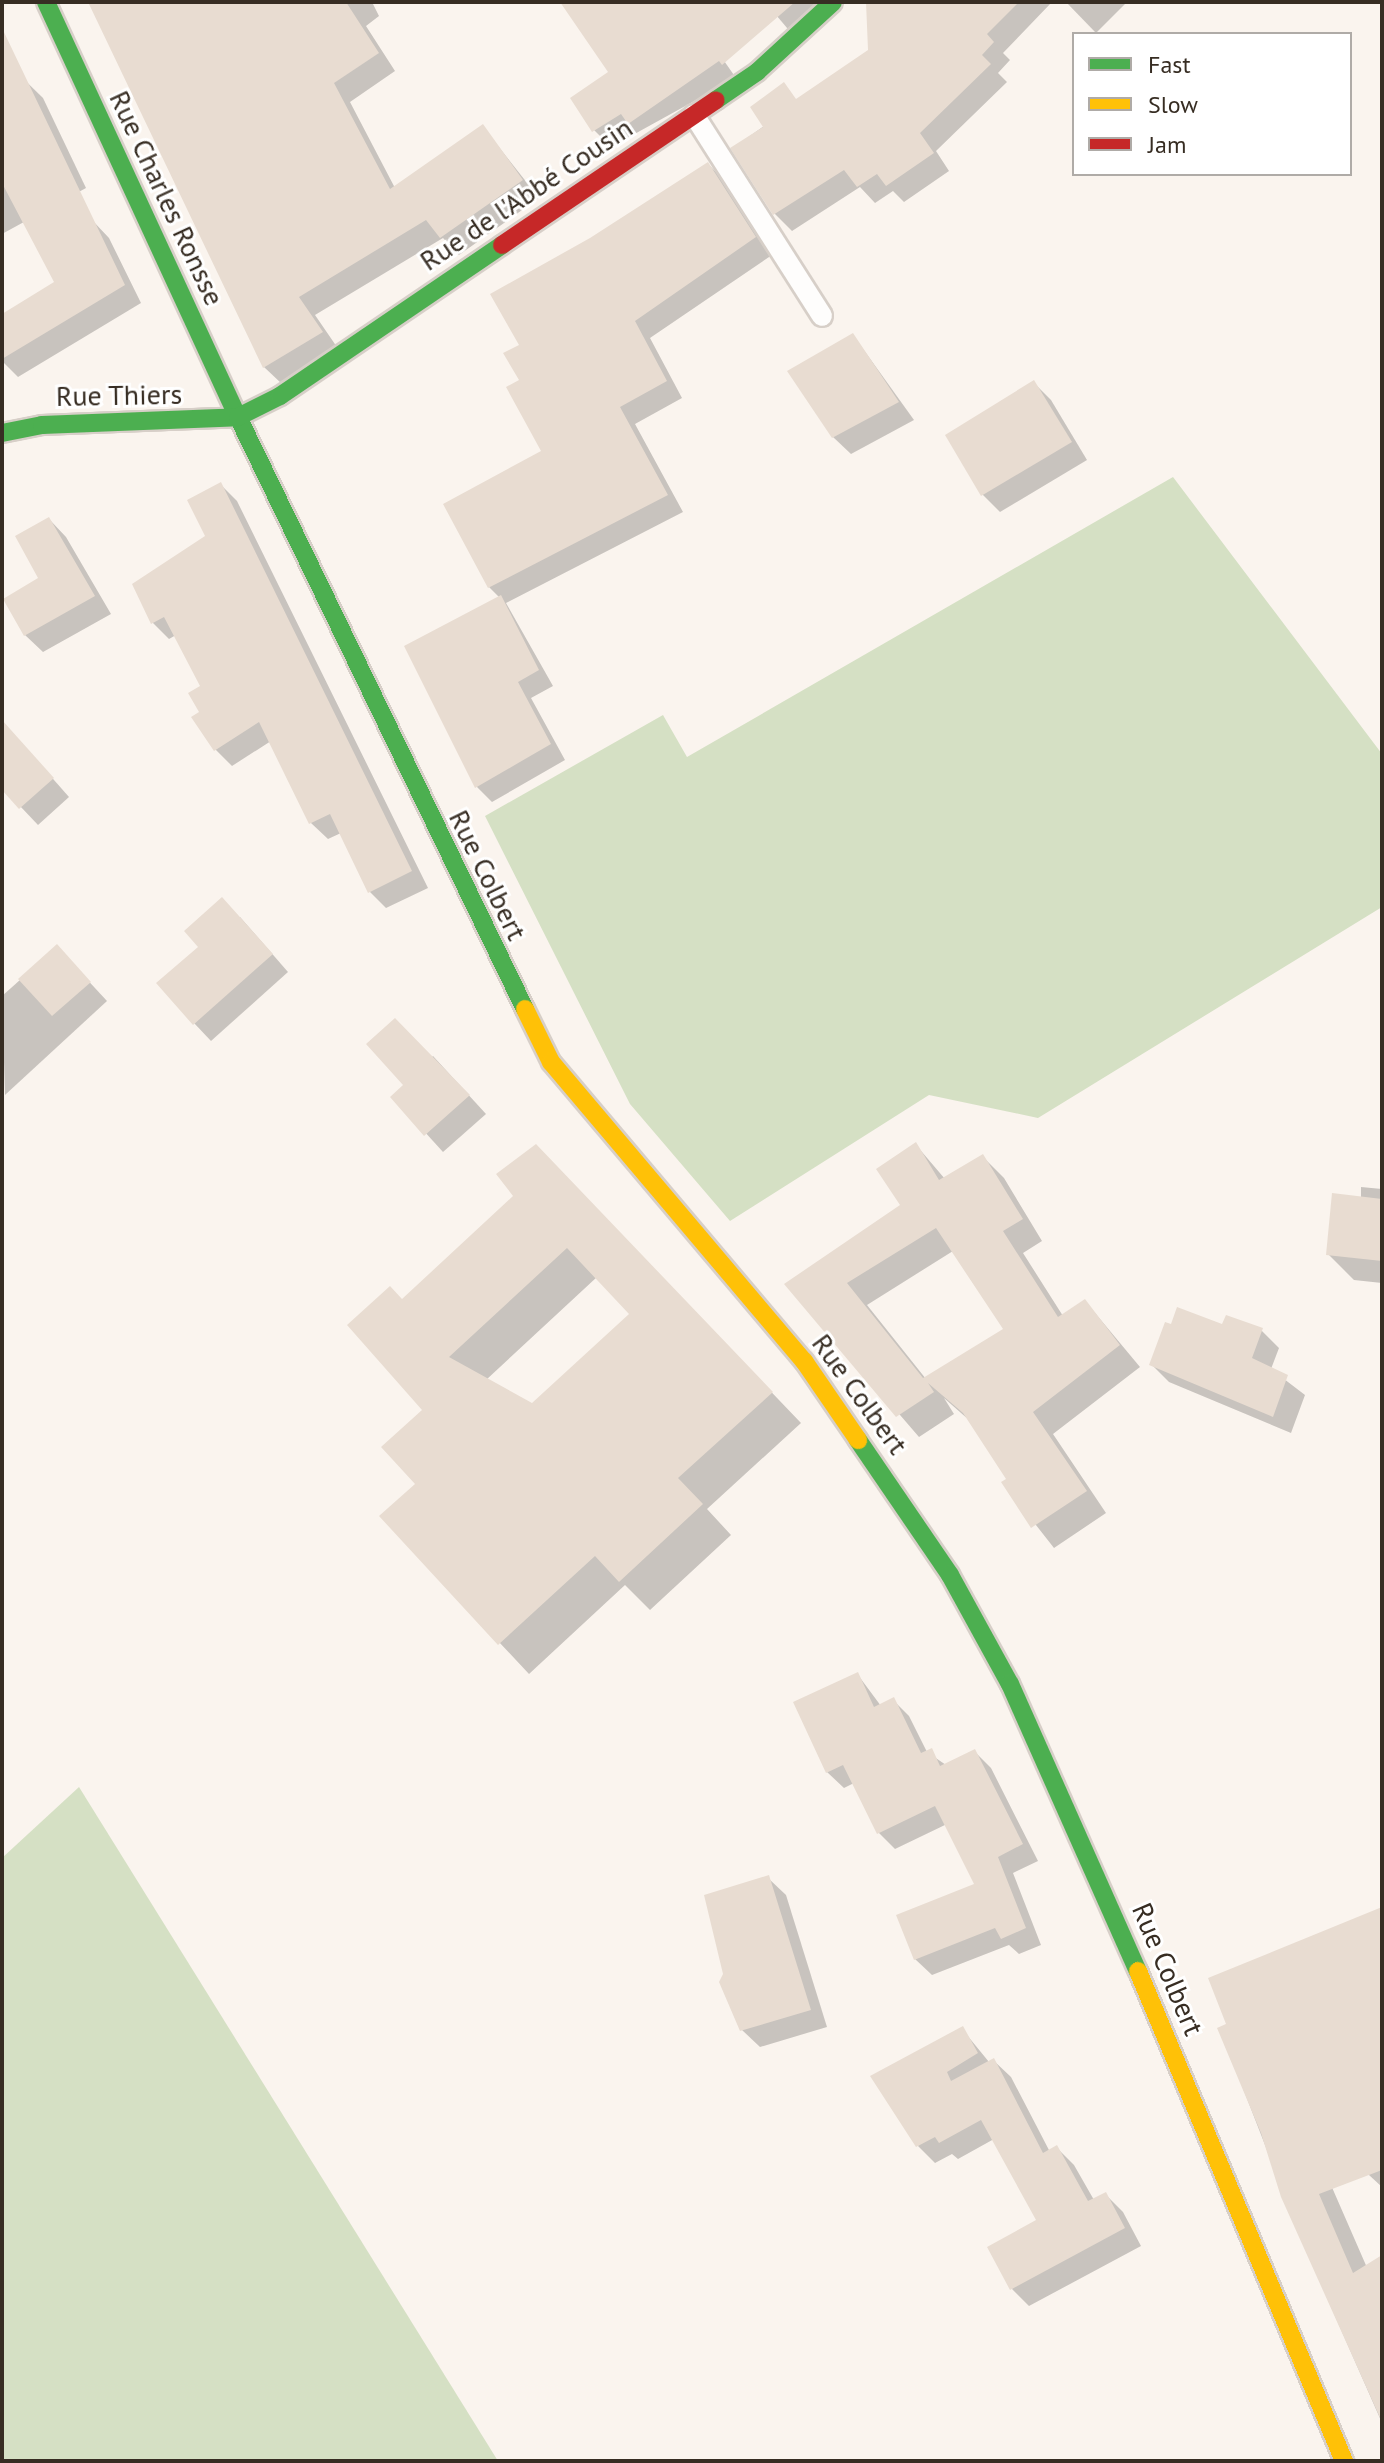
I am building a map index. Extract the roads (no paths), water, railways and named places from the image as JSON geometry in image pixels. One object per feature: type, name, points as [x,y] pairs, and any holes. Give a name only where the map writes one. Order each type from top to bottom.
[{"type":"main road","name":"Rue Charles Ronsse","points":[[46,2],[238,417]]},
{"type":"main road","name":"Rue de l'Abbé Cousin","points":[[238,417],[280,396],[694,115],[778,56],[833,2]]},
{"type":"main road","name":"Rue Thiers","points":[[2,433],[42,425],[187,423],[238,417]]},
{"type":"main road","name":"Rue Colbert","points":[[238,417],[551,1062],[804,1361],[950,1575],[1010,1684],[1100,1881],[1344,2461]]},
{"type":"lane","points":[[694,115],[822,316]]}]
